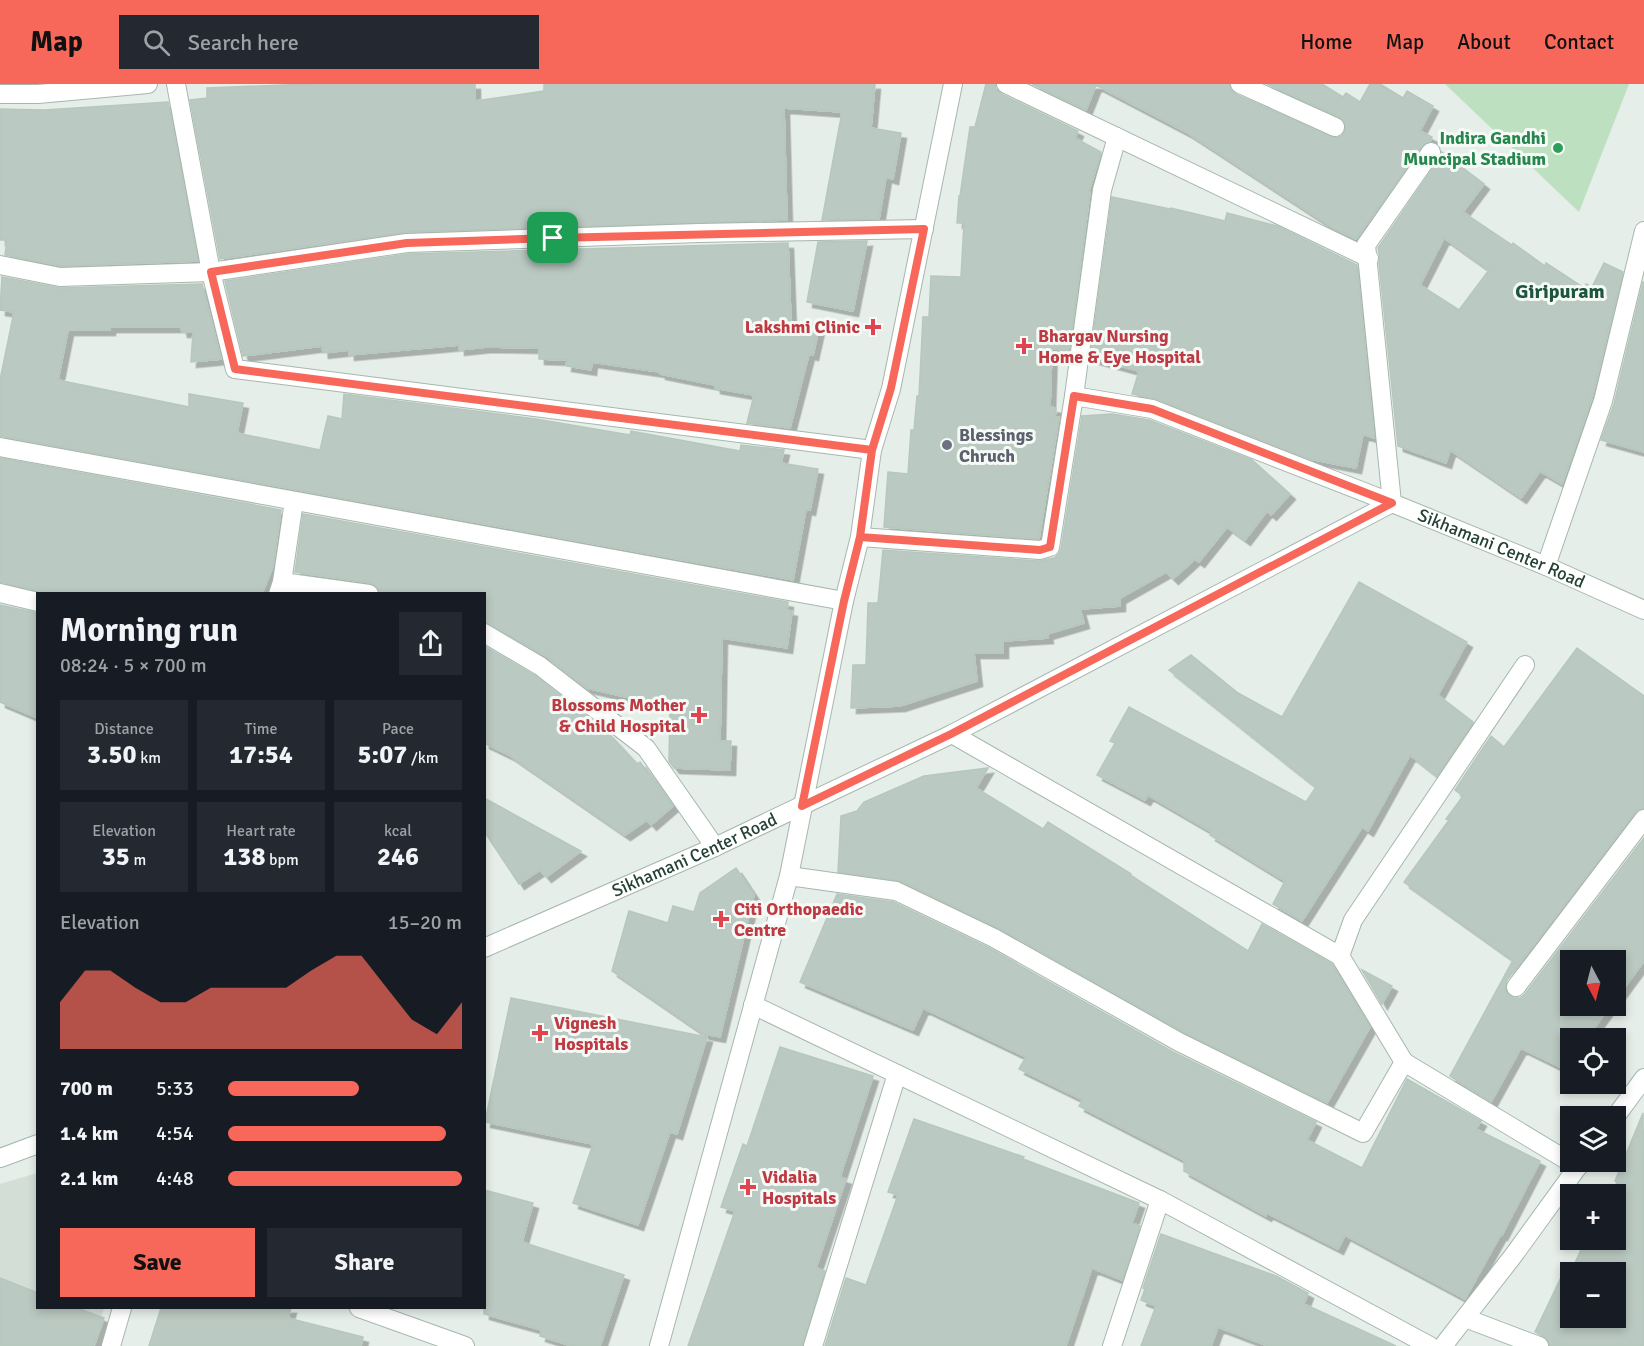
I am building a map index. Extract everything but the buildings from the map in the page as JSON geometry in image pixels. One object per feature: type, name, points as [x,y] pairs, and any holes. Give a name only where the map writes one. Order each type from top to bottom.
[{"type":"street","points":[[0,94],[38,94],[148,84]]},
{"type":"street","points":[[176,84],[211,272],[235,369],[872,450]]},
{"type":"street","points":[[658,1346],[789,876],[844,601],[860,537],[872,450],[891,388],[953,84]]},
{"type":"street","points":[[1006,84],[1369,258]]},
{"type":"street","points":[[1240,84],[1335,127]]},
{"type":"street","points":[[860,537],[1040,550],[1050,547],[1074,396],[1102,189],[1117,137]]},
{"type":"street","points":[[1074,396],[1152,409],[1392,503],[1366,244],[1431,152]]},
{"type":"street","points":[[0,264],[60,277],[211,272],[407,243],[699,233],[924,229]]},
{"type":"street","points":[[1546,566],[1603,401],[1644,231]]},
{"type":"street","points":[[0,447],[844,601]]},
{"type":"street","points":[[294,501],[280,588],[339,592]]},
{"type":"street","name":"Sikhamani Center Road","points":[[486,947],[715,847],[951,734],[1392,503],[1644,609]]},
{"type":"street","points":[[0,593],[36,602]]},
{"type":"street","points":[[486,634],[540,666],[646,748],[715,847]]},
{"type":"street","points":[[1340,956],[1353,920],[1525,665]]},
{"type":"street","points":[[951,734],[1340,956],[1404,1062],[1560,1152]]},
{"type":"street","points":[[1516,987],[1644,819]]},
{"type":"street","points":[[789,876],[896,891],[994,938],[1179,1042],[1363,1133],[1404,1062]]},
{"type":"street","points":[[753,1005],[1160,1200],[1430,1346]]},
{"type":"street","points":[[813,1346],[897,1074]]},
{"type":"street","points":[[1623,1106],[1644,1078]]},
{"type":"street","points":[[0,1158],[36,1145]]},
{"type":"street","points":[[1443,1346],[1574,1172]]},
{"type":"street","points":[[1112,1346],[1160,1200]]},
{"type":"street","points":[[111,1346],[122,1309]]},
{"type":"street","points":[[362,1309],[465,1346]]},
{"type":"street","points":[[1465,1318],[1539,1346]]},
{"type":"shaded area","points":[[36,1173],[36,1309],[104,1309],[92,1346],[0,1346],[0,1184]]},
{"type":"green space","name":"Indira Gandhi Muncipal Stadium","points":[[1445,84],[1629,84],[1579,212]]},
{"type":"place","name":"Indira Gandhi Muncipal Stadium","points":[[1558,148]]},
{"type":"place","name":"Lakshmi Clinic","points":[[873,327]]},
{"type":"place","name":"Bhargav Nursing Home & Eye Hospital","points":[[1024,346]]},
{"type":"place","name":"Blessings Chruch","points":[[947,445]]},
{"type":"place","name":"Blossoms Mother & Child Hospital","points":[[699,715]]},
{"type":"place","name":"Citi Orthopaedic Centre","points":[[721,919]]},
{"type":"place","name":"Vignesh Hospitals","points":[[540,1033]]},
{"type":"place","name":"Vidalia Hospitals","points":[[748,1187]]},
{"type":"district","name":"Giripuram","points":[[1560,291]]},
{"type":"route","points":[[553,238],[407,243],[211,272],[235,369],[872,450],[860,537],[844,601],[802,806],[951,734],[1392,503],[1152,409],[1074,396],[1050,547],[1040,550],[860,537],[872,450],[891,388],[924,229],[553,238]]}]
